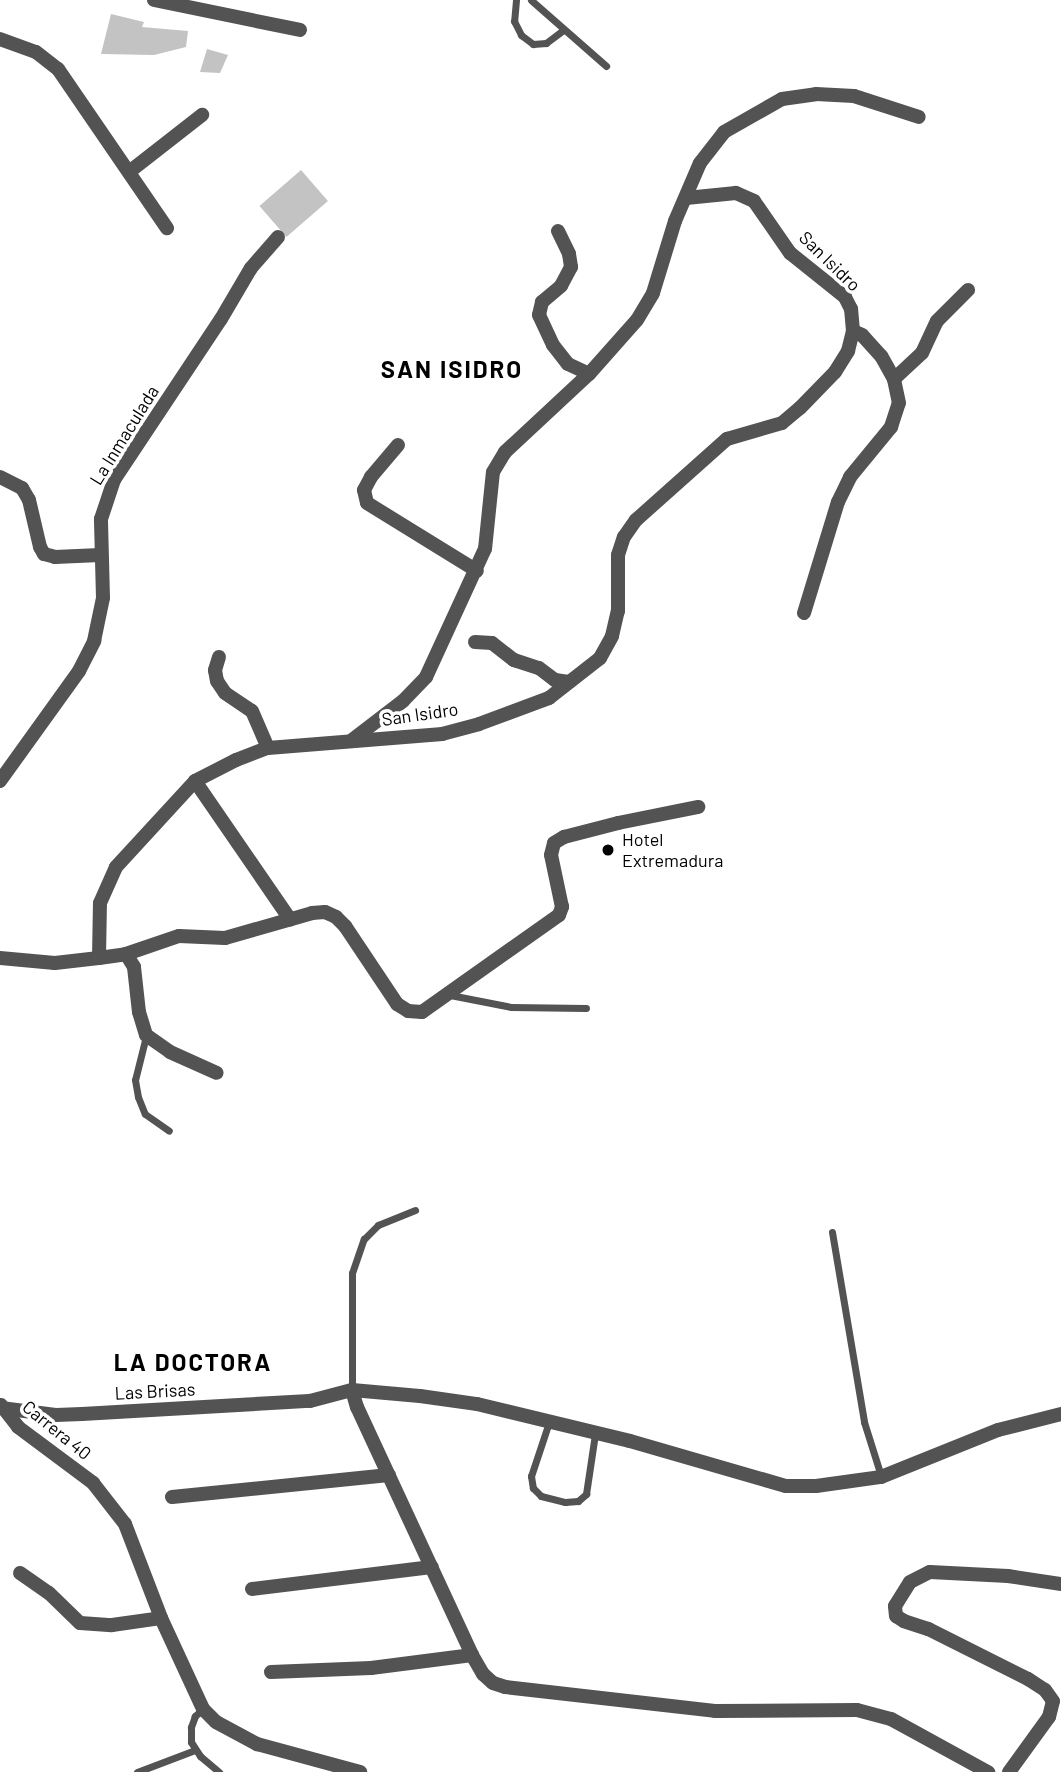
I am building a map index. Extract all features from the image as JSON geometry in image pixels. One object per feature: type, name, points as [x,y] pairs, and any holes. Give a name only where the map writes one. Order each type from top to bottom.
[{"type":"street","points":[[154,0],[300,30]]},
{"type":"street","points":[[0,39],[49,60],[167,228]]},
{"type":"street","points":[[686,198],[700,163],[724,132],[763,107],[782,99],[816,94],[845,94],[869,99],[919,117]]},
{"type":"street","points":[[129,172],[202,115]]},
{"type":"street","name":"San Isidro","points":[[99,958],[100,903],[116,867],[195,781],[236,760],[268,748],[348,743],[442,734],[479,724],[549,698],[600,659],[612,636],[618,611],[618,555],[624,537],[636,520],[727,439],[782,423],[835,372],[848,351],[853,331],[851,309],[845,297],[790,253],[754,201],[736,193],[686,198],[675,220],[653,293],[637,320],[589,374],[505,452],[493,472],[485,549],[426,677],[382,719],[348,743]]},
{"type":"street","points":[[558,231],[569,254],[570,267],[561,286],[542,302],[539,315],[553,345],[568,364],[589,374]]},
{"type":"street","name":"La Inmaculada","points":[[0,781],[79,671],[94,641],[103,598],[101,519],[114,480],[221,319],[251,268],[278,237]]},
{"type":"street","points":[[894,379],[922,352],[937,321],[968,290]]},
{"type":"street","points":[[804,613],[838,502],[850,477],[891,427],[897,415],[899,393],[894,379],[876,349],[862,335],[853,331]]},
{"type":"street","points":[[398,445],[371,477],[365,490],[367,503],[477,571]]},
{"type":"street","points":[[0,477],[22,488],[29,500],[44,554],[55,557],[100,555]]},
{"type":"street","points":[[475,642],[492,643],[514,660],[539,668],[555,680],[569,682]]},
{"type":"street","points":[[219,657],[215,670],[217,681],[225,693],[252,711],[268,748]]},
{"type":"street","points":[[195,781],[290,919]]},
{"type":"street","points":[[0,958],[55,963],[99,958],[126,954],[179,936],[225,939],[312,913],[325,912],[336,917],[397,1004],[408,1012],[422,1012],[450,995],[559,915],[562,907],[551,855],[554,842],[592,830],[698,807]]},
{"type":"street","points":[[126,954],[134,967],[140,1020],[146,1035],[170,1052],[217,1073]]},
{"type":"street","points":[[352,1390],[483,1674],[505,1687],[715,1712],[857,1710],[891,1719],[988,1772]]},
{"type":"street","name":"Las Brisas","points":[[1,1406],[56,1415],[310,1401],[352,1390],[477,1404],[786,1486],[848,1484],[881,1477],[998,1430],[1061,1414]]},
{"type":"street","name":"Carrera 40","points":[[1,1406],[39,1444],[74,1466],[93,1483],[125,1524],[161,1618],[203,1709]]},
{"type":"street","points":[[172,1497],[389,1475]]},
{"type":"street","points":[[252,1589],[432,1567]]},
{"type":"street","points":[[1009,1772],[1049,1717],[1053,1701],[1045,1690],[1028,1679],[950,1639],[904,1621],[896,1616],[895,1606],[910,1582],[930,1572],[1008,1576],[1061,1584]]},
{"type":"street","points":[[20,1573],[49,1593],[80,1623],[113,1625],[161,1618]]},
{"type":"street","points":[[271,1672],[371,1668],[472,1655]]},
{"type":"street","points":[[203,1709],[216,1722],[257,1744],[360,1772]]},
{"type":"lane","points":[[516,0],[514,20],[522,35],[533,44],[546,43],[563,30]]},
{"type":"lane","points":[[531,0],[606,66]]},
{"type":"lane","points":[[450,995],[511,1007],[586,1008]]},
{"type":"lane","points":[[146,1035],[135,1080],[138,1097],[145,1114],[169,1131]]},
{"type":"lane","points":[[352,1390],[352,1273],[364,1239],[378,1225],[415,1210]]},
{"type":"lane","points":[[832,1232],[864,1422],[881,1477]]},
{"type":"lane","points":[[549,1422],[531,1476],[533,1488],[541,1496],[578,1502],[586,1494],[595,1434]]},
{"type":"lane","points":[[203,1709],[195,1716],[191,1727],[195,1750],[219,1772]]},
{"type":"lane","points":[[137,1772],[195,1750]]},
{"type":"building","points":[[111,14],[144,22],[142,27],[188,31],[186,47],[154,55],[101,54]]},
{"type":"building","points":[[207,49],[228,55],[220,73],[200,72]]},
{"type":"building","points":[[301,170],[328,201],[286,237],[259,206]]},
{"type":"place","name":"Hotel Extremadura","points":[[608,850]]},
{"type":"district","name":"SAN ISIDRO","points":[[452,369]]},
{"type":"district","name":"LA DOCTORA","points":[[193,1362]]}]
